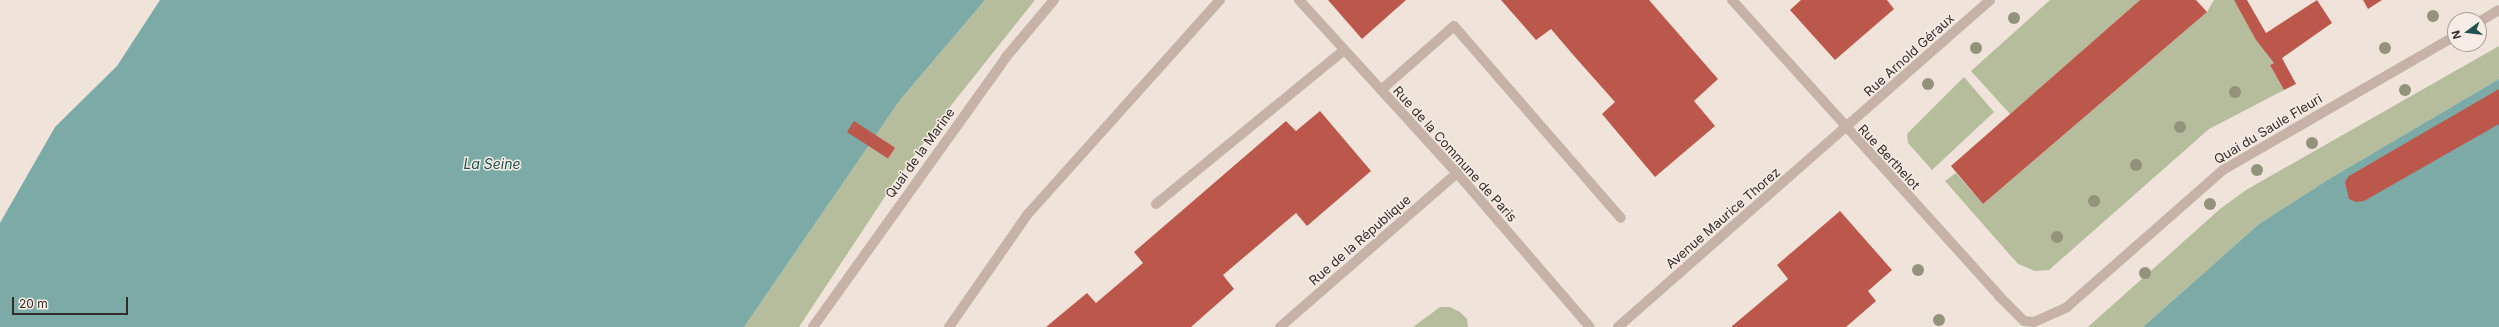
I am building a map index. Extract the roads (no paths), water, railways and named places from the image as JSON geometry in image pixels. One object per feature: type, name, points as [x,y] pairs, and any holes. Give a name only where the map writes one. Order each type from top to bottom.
[{"type":"street","name":"Quai de la Marine","points":[[813,327],[1006,57],[1054,0]]},
{"type":"street","points":[[949,327],[1027,215],[1220,0]]},
{"type":"street","name":"Rue de la Commune de Paris","points":[[1299,0],[1457,173],[1590,327]]},
{"type":"street","name":"Rue Berthelot","points":[[1732,0],[1846,129],[2015,313],[2024,321],[2034,322]]},
{"type":"street","name":"Rue Arnold Géraux","points":[[1846,129],[1990,0]]},
{"type":"street","points":[[2487,17],[2499,10]]},
{"type":"street","points":[[1381,90],[1454,26],[1621,218]]},
{"type":"street","name":"Quai du Saule Fleuri","points":[[2034,322],[2067,307],[2223,170],[2447,41]]},
{"type":"street","points":[[1156,204],[1344,50]]},
{"type":"street","name":"Avenue Maurice Thorez","points":[[1618,327],[1846,129]]},
{"type":"street","name":"Rue de la République","points":[[1280,327],[1457,173]]},
{"type":"water","name":"La Seine","points":[[160,0],[985,0],[900,100],[744,327],[0,327],[0,223],[55,127],[117,66]]},
{"type":"water","points":[[2499,79],[2499,327],[2143,327],[2259,224],[2329,179]]}]
